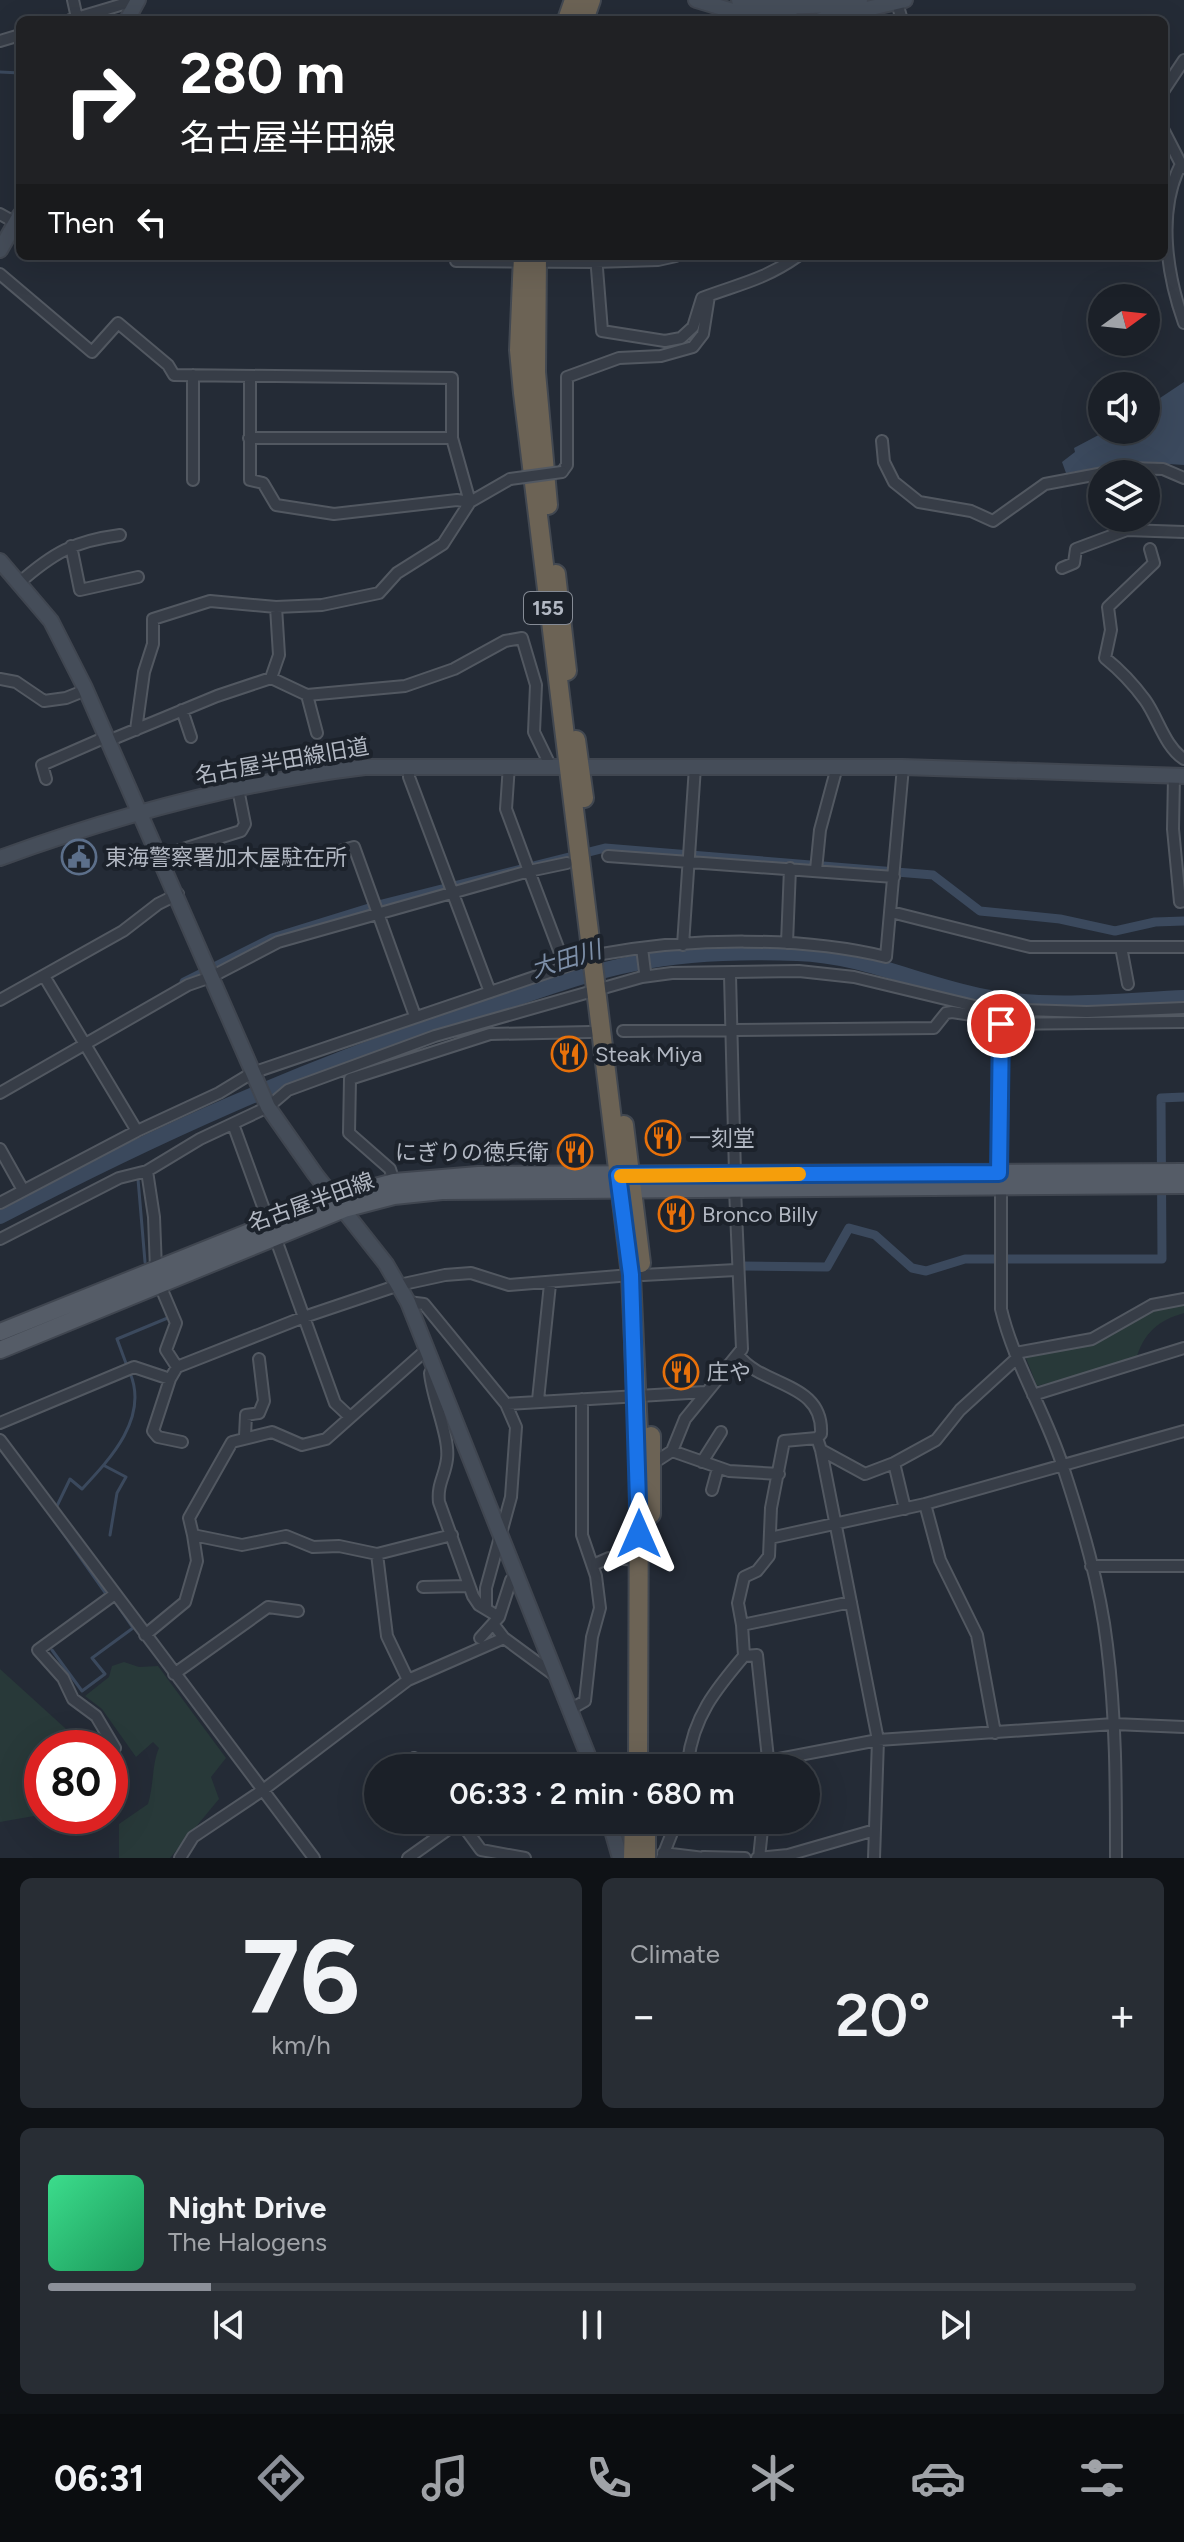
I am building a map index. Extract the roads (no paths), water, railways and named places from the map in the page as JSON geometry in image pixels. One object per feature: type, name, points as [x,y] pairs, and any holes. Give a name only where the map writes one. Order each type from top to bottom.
[{"type":"highway","name":"155","points":[[530,260],[566,765],[601,988],[637,1275],[643,1396],[638,1754]]},
{"type":"highway","name":"155","points":[[643,1396],[652,1464],[647,1754]]},
{"type":"highway","points":[[633,1858],[634,1834]]},
{"type":"highway","points":[[650,1834],[657,1856]]},
{"type":"main road","name":"名古屋半田線","points":[[1000,1180],[1184,1172]]},
{"type":"main road","name":"名古屋半田線","points":[[0,1332],[158,1276],[394,1182],[478,1175],[626,1183]]},
{"type":"main road","name":"名古屋半田線","points":[[339,1204],[442,1191],[626,1183],[1000,1180],[1184,1185]]},
{"type":"main road","name":"名古屋半田線","points":[[0,1350],[158,1276]]},
{"type":"street","points":[[84,16],[138,0]]},
{"type":"street","points":[[696,0],[736,12],[765,16]]},
{"type":"street","points":[[739,0],[765,5],[828,7],[860,0]]},
{"type":"street","points":[[837,16],[901,1]]},
{"type":"street","points":[[1168,84],[1184,60]]},
{"type":"street","points":[[1168,139],[1182,167],[1172,181],[1168,219]]},
{"type":"street","points":[[1168,151],[1175,152]]},
{"type":"street","points":[[0,250],[16,222]]},
{"type":"street","points":[[1168,254],[1171,278],[1184,323]]},
{"type":"street","points":[[456,261],[481,260]]},
{"type":"street","points":[[595,260],[601,326],[605,334],[635,334],[665,341],[681,338],[693,327],[699,301],[723,288],[767,277],[792,260]]},
{"type":"street","points":[[0,274],[92,352],[118,323],[168,365],[174,375],[452,378],[452,438],[470,502]]},
{"type":"street","points":[[136,730],[153,644],[153,619],[210,601],[276,607],[322,605],[379,593],[397,573],[443,544],[470,502],[510,479],[562,472],[567,465],[567,377],[619,358],[661,356],[693,347],[703,334],[709,296]]},
{"type":"street","points":[[193,375],[193,480]]},
{"type":"street","points":[[250,377],[250,480],[263,483],[276,505],[334,514],[457,500],[470,502]]},
{"type":"street","points":[[249,438],[452,438]]},
{"type":"street","points":[[882,441],[884,462],[894,482],[919,502],[971,511],[993,521],[1045,484],[1130,468],[1163,469],[1184,478]]},
{"type":"street","points":[[1062,568],[1074,563],[1076,549],[1127,530],[1184,532]]},
{"type":"street","points":[[19,583],[49,556],[84,540],[120,535]]},
{"type":"street","points":[[71,546],[80,590],[138,577]]},
{"type":"street","points":[[1150,549],[1154,563],[1108,607],[1111,630],[1105,658],[1119,669],[1145,700],[1175,752],[1184,759]]},
{"type":"street","points":[[0,561],[51,621],[86,690],[178,894],[266,1102],[399,1285],[408,1302],[588,1754]]},
{"type":"street","points":[[271,678],[279,655],[276,607]]},
{"type":"street","points":[[46,779],[42,765],[271,678],[307,695],[405,686],[454,669],[505,641],[522,638],[536,685],[534,732],[566,765]]},
{"type":"street","points":[[0,679],[16,682],[44,701],[66,698],[86,690]]},
{"type":"street","points":[[307,695],[317,733]]},
{"type":"street","points":[[182,710],[191,737]]},
{"type":"street","points":[[409,765],[409,777],[490,992]]},
{"type":"street","name":"名古屋半田線旧道","points":[[0,858],[141,812],[238,789],[323,772],[409,765],[903,767],[1179,776]]},
{"type":"street","points":[[509,765],[506,809],[565,966]]},
{"type":"street","points":[[683,945],[695,767]]},
{"type":"street","points":[[816,870],[820,830],[837,767]]},
{"type":"street","points":[[0,1203],[137,1131],[253,1076],[415,1016],[556,973],[565,966],[595,957],[683,945],[787,943],[886,957],[903,767]]},
{"type":"street","points":[[1179,776],[1173,829],[1180,902],[1184,901]]},
{"type":"street","points":[[161,856],[241,831],[245,824],[238,789]]},
{"type":"street","points":[[326,855],[354,847],[415,1016]]},
{"type":"street","points":[[608,856],[894,877]]},
{"type":"street","points":[[0,1093],[188,985],[211,977],[278,942],[378,911],[567,863]]},
{"type":"street","points":[[787,943],[790,868]]},
{"type":"street","points":[[0,1000],[178,894]]},
{"type":"street","points":[[891,912],[1030,947],[1184,947]]},
{"type":"street","points":[[1121,947],[1128,984]]},
{"type":"street","points":[[642,949],[645,972]]},
{"type":"street","points":[[0,1239],[119,1178],[147,1171],[288,1090],[435,1036],[642,977],[672,973],[831,973],[987,1009],[1087,1012],[1184,1008]]},
{"type":"street","points":[[652,1464],[672,1451],[685,1419],[739,1356],[742,1337],[736,1270],[730,975]]},
{"type":"street","points":[[44,976],[137,1131]]},
{"type":"street","points":[[623,1031],[934,1028],[946,1013],[952,1012],[999,1019],[999,1280],[1006,1330],[1062,1463],[1091,1566],[1107,1642],[1114,1724],[1116,1858]]},
{"type":"street","points":[[1001,1024],[1184,1022]]},
{"type":"street","points":[[394,1182],[390,1169],[349,1133],[350,1079],[490,1034],[590,1032]]},
{"type":"street","points":[[233,1124],[335,1403],[350,1417]]},
{"type":"street","points":[[0,1149],[23,1190]]},
{"type":"street","points":[[147,1171],[158,1276],[176,1323],[166,1353],[177,1367]]},
{"type":"street","points":[[182,1442],[158,1437],[153,1431],[177,1367],[304,1317],[399,1285],[459,1273],[471,1273],[509,1285],[736,1270]]},
{"type":"street","points":[[538,1400],[550,1284]]},
{"type":"street","points":[[821,1450],[865,1474],[894,1463],[936,1440],[967,1403],[1016,1355],[1092,1339],[1152,1305],[1184,1299]]},
{"type":"street","points":[[408,1302],[424,1304],[506,1404],[517,1435],[511,1497],[486,1588],[486,1607]]},
{"type":"street","points":[[1033,1395],[1184,1348]]},
{"type":"street","points":[[145,1635],[185,1602],[197,1561],[189,1518],[232,1442],[245,1436],[279,1432],[302,1445],[326,1439],[425,1351]]},
{"type":"street","points":[[690,1754],[697,1722],[706,1704],[744,1656],[738,1603],[741,1581],[765,1562],[771,1508],[784,1441],[817,1438],[821,1434],[820,1419],[806,1394],[753,1371],[739,1356]]},
{"type":"street","points":[[245,1436],[246,1415],[259,1413],[264,1401],[259,1359]]},
{"type":"street","points":[[0,1423],[134,1367],[170,1379]]},
{"type":"street","points":[[433,1368],[430,1373],[432,1396],[448,1458],[437,1486],[467,1586],[479,1605],[486,1607],[497,1621],[504,1638],[558,1678]]},
{"type":"street","points":[[506,1404],[705,1392]]},
{"type":"street","points":[[582,1399],[582,1535],[593,1565],[600,1608]]},
{"type":"street","points":[[770,1538],[925,1504],[1184,1431]]},
{"type":"street","points":[[702,1462],[721,1432]]},
{"type":"street","points":[[817,1438],[878,1740],[874,1858]]},
{"type":"street","points":[[0,1440],[314,1858]]},
{"type":"street","points":[[672,1451],[718,1468],[779,1474]]},
{"type":"street","points":[[894,1463],[905,1509]]},
{"type":"street","points":[[712,1490],[718,1468]]},
{"type":"street","points":[[925,1504],[940,1560],[977,1635],[995,1733]]},
{"type":"street","points":[[193,1535],[242,1545],[286,1536],[313,1547],[339,1546],[377,1554],[452,1535]]},
{"type":"street","points":[[377,1554],[387,1636],[408,1680]]},
{"type":"street","points":[[593,1565],[609,1558],[639,1560]]},
{"type":"street","points":[[1091,1566],[1184,1566]]},
{"type":"street","points":[[480,1638],[497,1621],[511,1580],[517,1576]]},
{"type":"street","points":[[423,1587],[467,1586]]},
{"type":"street","points":[[104,1730],[96,1716],[73,1699],[63,1678],[38,1650],[115,1594]]},
{"type":"street","points":[[571,1709],[585,1701],[592,1637],[600,1608],[608,1597]]},
{"type":"street","points":[[742,1625],[851,1602]]},
{"type":"street","points":[[174,1674],[268,1607],[298,1611]]},
{"type":"street","points":[[180,1858],[193,1837],[263,1790],[408,1680],[504,1638]]},
{"type":"street","points":[[744,1656],[757,1655],[768,1754]]},
{"type":"street","points":[[819,1754],[878,1740],[1114,1724],[1184,1727]]},
{"type":"street","points":[[761,1834],[758,1858],[817,1848],[875,1830]]},
{"type":"street","points":[[408,1858],[422,1854],[444,1834]]},
{"type":"street","points":[[470,1834],[481,1850],[525,1858]]},
{"type":"street","points":[[613,1834],[620,1858]]},
{"type":"street","points":[[669,1834],[657,1856],[745,1858]]},
{"type":"water","points":[[1184,382],[1184,465],[1160,463],[1160,460],[1088,460],[1088,470],[1066,473],[1062,462],[1075,452],[1074,448],[1088,441],[1088,444],[1160,444],[1160,398]]},
{"type":"waterway","points":[[0,72],[16,73]]},
{"type":"waterway","points":[[184,982],[272,938],[382,904],[605,848],[933,875],[980,911],[1060,919],[1115,931],[1155,922],[1184,921]]},
{"type":"waterway","name":"大田川","points":[[0,1216],[172,1131],[289,1080],[408,1035],[573,979],[655,959],[716,953],[797,953],[846,959],[961,992],[1010,1001],[1084,1003],[1184,998]]},
{"type":"waterway","points":[[741,1266],[827,1267],[849,1228],[875,1235],[912,1268],[926,1271],[965,1259],[1162,1259],[1161,1098],[1184,1097]]},
{"type":"waterway","points":[[138,1179],[145,1262]]},
{"type":"waterway","points":[[127,1366],[117,1339],[170,1317]]},
{"type":"waterway","points":[[55,1510],[70,1479],[82,1489],[124,1437],[134,1406],[135,1390],[130,1373]]},
{"type":"waterway","points":[[105,1466],[126,1477],[117,1493],[110,1535]]},
{"type":"waterway","points":[[51,1516],[106,1594]]},
{"type":"waterway","points":[[52,1650],[82,1691],[105,1674],[92,1658],[133,1628],[116,1603]]},
{"type":"place","name":"東海警察署加木屋駐在所","points":[[79,857]]},
{"type":"place","name":"Steak Miya","points":[[569,1054]]},
{"type":"place","name":"一刻堂","points":[[663,1138]]},
{"type":"place","name":"にぎりの徳兵衛","points":[[575,1152]]},
{"type":"place","name":"Bronco Billy","points":[[676,1214]]},
{"type":"place","name":"庄や","points":[[681,1372]]}]
